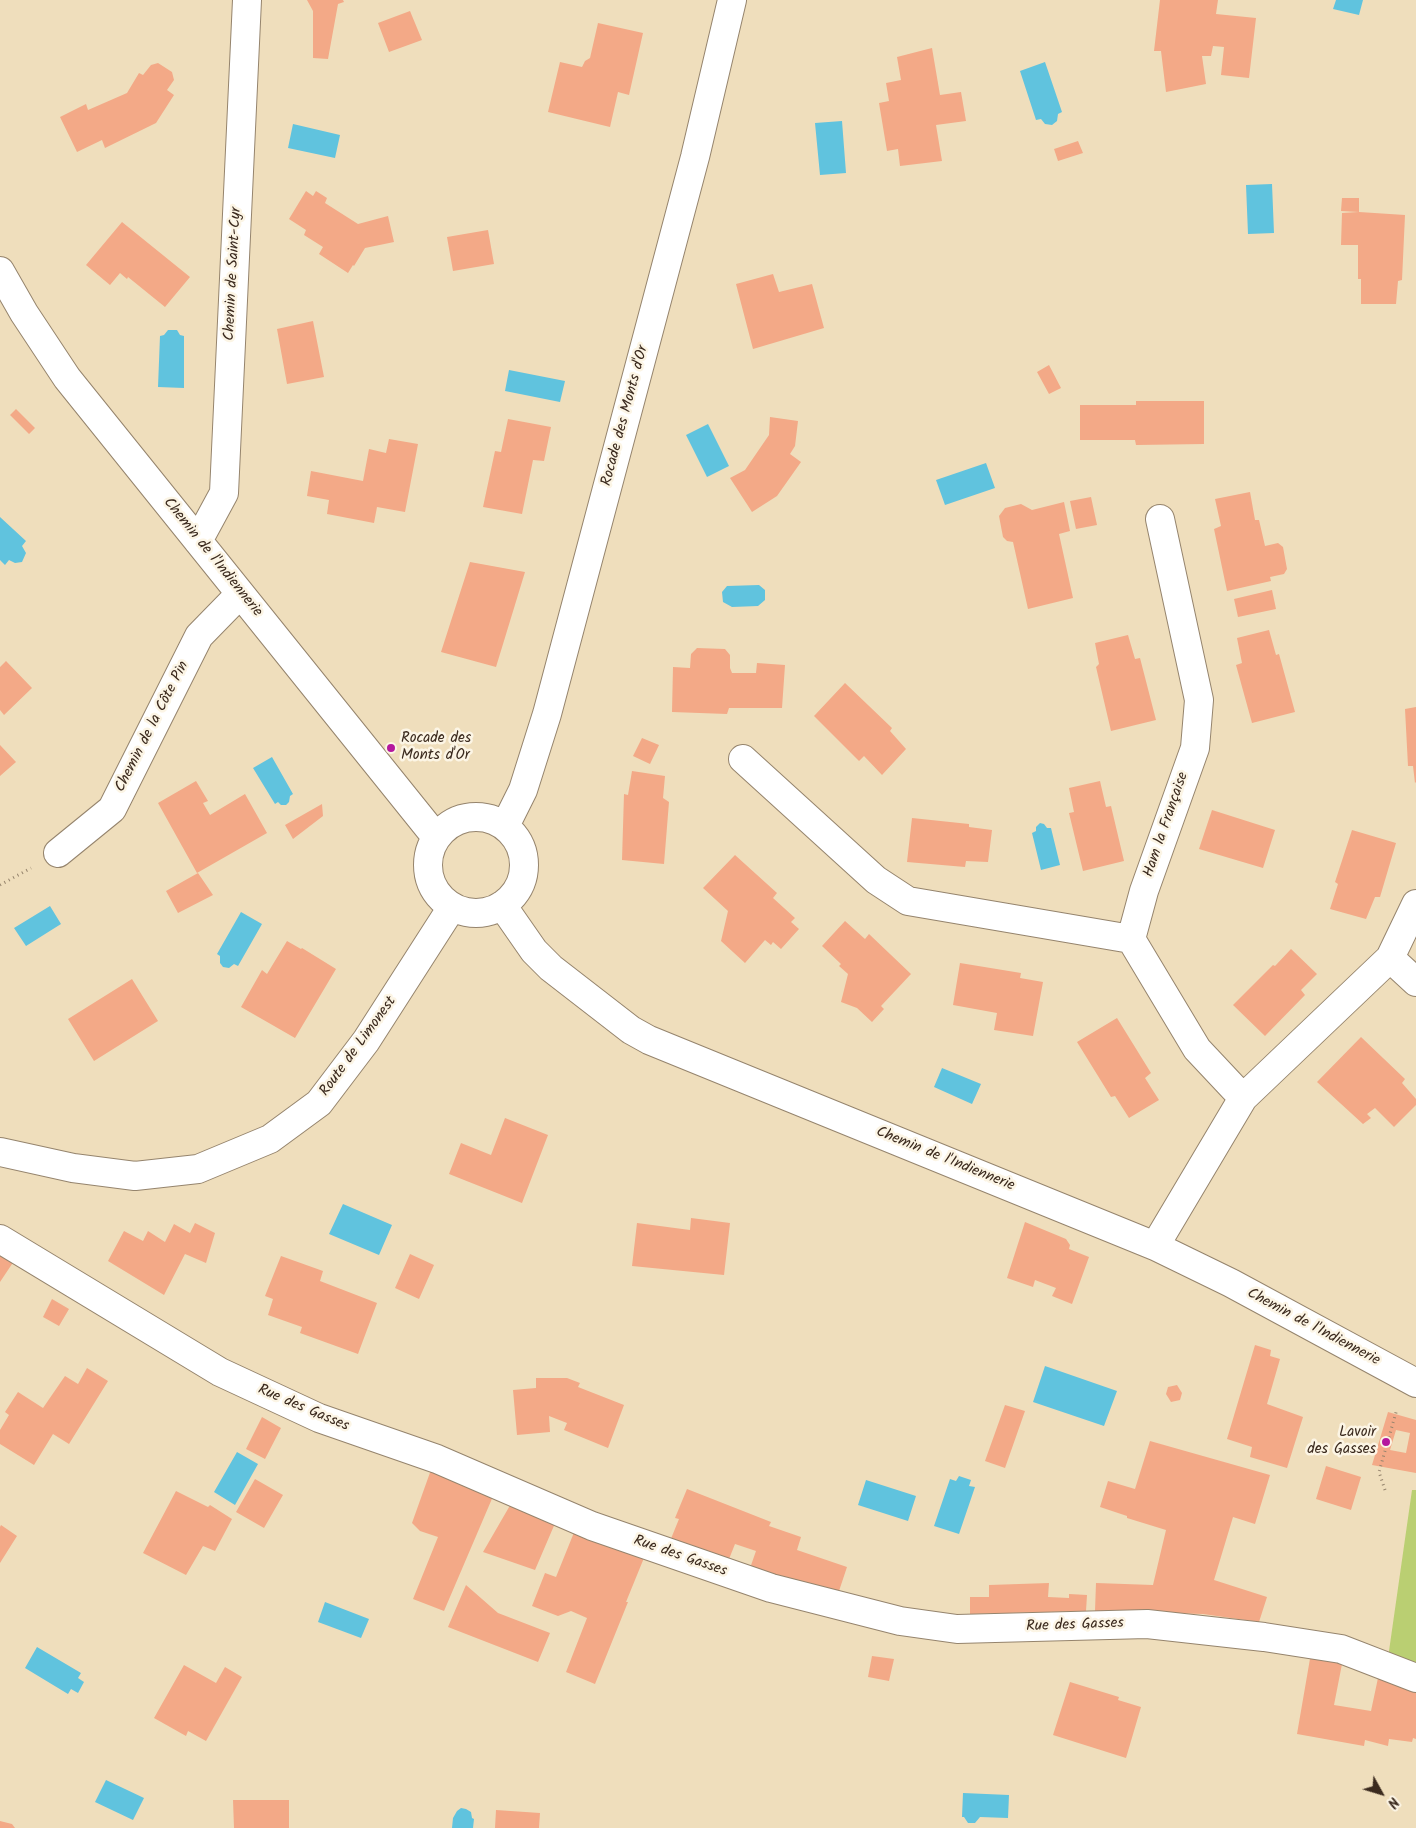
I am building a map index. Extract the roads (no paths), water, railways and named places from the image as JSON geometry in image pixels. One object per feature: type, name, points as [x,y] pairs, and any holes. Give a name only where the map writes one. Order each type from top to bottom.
[{"type":"street","name":"Chemin de Saint-Cyr","points":[[198,541],[224,493],[247,0]]},
{"type":"street","name":"Rocade des Monts d'Or","points":[[505,826],[523,790],[547,714],[695,157],[732,0]]},
{"type":"street","name":"Chemin de l'Indiennerie","points":[[0,271],[24,313],[67,378],[436,837]]},
{"type":"street","name":"Ham la Française","points":[[1130,939],[1144,891],[1194,748],[1199,700],[1160,519]]},
{"type":"street","name":"Chemin de la Côte Pin","points":[[58,853],[112,809],[199,636],[240,594]]},
{"type":"street","points":[[743,759],[876,880],[908,901],[1130,939],[1197,1049],[1243,1098]]},
{"type":"street","points":[[476,817],[491,819],[505,826],[515,838],[522,851],[524,866],[521,881],[513,894],[502,905],[490,911],[464,912],[452,907],[440,897],[431,884],[427,868],[429,852],[436,837],[447,826],[461,819],[476,817]]},
{"type":"street","points":[[1155,1246],[1243,1098],[1390,958],[1416,904]]},
{"type":"street","name":"Chemin de l'Indiennerie","points":[[502,905],[534,951],[552,968],[631,1030],[649,1040],[1155,1246],[1231,1283],[1411,1380]]},
{"type":"street","name":"Route de Limonest","points":[[0,1152],[73,1168],[135,1176],[198,1170],[270,1139],[319,1103],[366,1041],[452,907]]},
{"type":"street","points":[[1390,958],[1416,982]]},
{"type":"street","name":"Rue des Gasses","points":[[0,1239],[220,1372],[319,1418],[437,1458],[592,1526],[771,1588],[900,1621],[957,1629],[1147,1624],[1264,1638],[1341,1649],[1416,1678]]},
{"type":"water","points":[[1336,0],[1363,0],[1359,15],[1333,9]]},
{"type":"water","points":[[1045,62],[1062,112],[1058,114],[1057,121],[1052,125],[1045,124],[1041,119],[1036,120],[1020,71]]},
{"type":"water","points":[[842,121],[846,173],[820,175],[815,123]]},
{"type":"water","points":[[293,124],[340,135],[335,158],[288,148]]},
{"type":"water","points":[[1272,184],[1274,233],[1248,234],[1246,185]]},
{"type":"water","points":[[168,330],[177,330],[180,335],[184,336],[184,388],[158,387],[160,336],[164,335]]},
{"type":"water","points":[[509,370],[565,381],[560,402],[505,391]]},
{"type":"water","points":[[708,424],[729,466],[707,477],[686,435]]},
{"type":"water","points":[[986,463],[995,488],[945,505],[936,480]]},
{"type":"water","points":[[0,517],[26,541],[22,546],[26,553],[22,562],[15,563],[9,560],[5,565],[0,560]]},
{"type":"water","points":[[759,585],[765,590],[765,600],[758,606],[732,607],[723,602],[722,592],[727,586]]},
{"type":"water","points":[[272,757],[293,794],[286,805],[281,805],[278,802],[275,804],[253,768]]},
{"type":"water","points":[[1040,823],[1044,824],[1047,828],[1051,828],[1060,865],[1041,870],[1032,833],[1036,831],[1036,827]]},
{"type":"water","points":[[50,906],[61,924],[26,946],[14,928]]},
{"type":"water","points":[[241,912],[262,924],[238,966],[234,964],[229,968],[223,967],[220,963],[220,956],[217,954]]},
{"type":"water","points":[[942,1068],[981,1084],[972,1104],[934,1087]]},
{"type":"water","points":[[343,1204],[392,1225],[379,1255],[329,1234]]},
{"type":"water","points":[[1045,1366],[1117,1391],[1104,1426],[1033,1402]]},
{"type":"water","points":[[237,1452],[258,1464],[235,1505],[214,1492]]},
{"type":"water","points":[[959,1476],[971,1480],[969,1486],[975,1487],[959,1534],[934,1526],[950,1479],[956,1481]]},
{"type":"water","points":[[866,1480],[916,1496],[908,1521],[858,1505]]},
{"type":"water","points":[[325,1602],[369,1619],[361,1638],[318,1622]]},
{"type":"water","points":[[37,1647],[81,1673],[78,1678],[84,1682],[78,1693],[71,1689],[68,1694],[25,1668]]},
{"type":"water","points":[[106,1780],[144,1798],[133,1820],[95,1802]]},
{"type":"water","points":[[963,1793],[1009,1795],[1008,1818],[980,1817],[975,1823],[968,1823],[962,1817]]},
{"type":"water","points":[[461,1808],[471,1812],[474,1819],[473,1828],[452,1828],[453,1818]]},
{"type":"place","name":"Rocade des Monts d'Or","points":[[391,748]]},
{"type":"place","name":"Lavoir des Gasses","points":[[1386,1442]]}]
